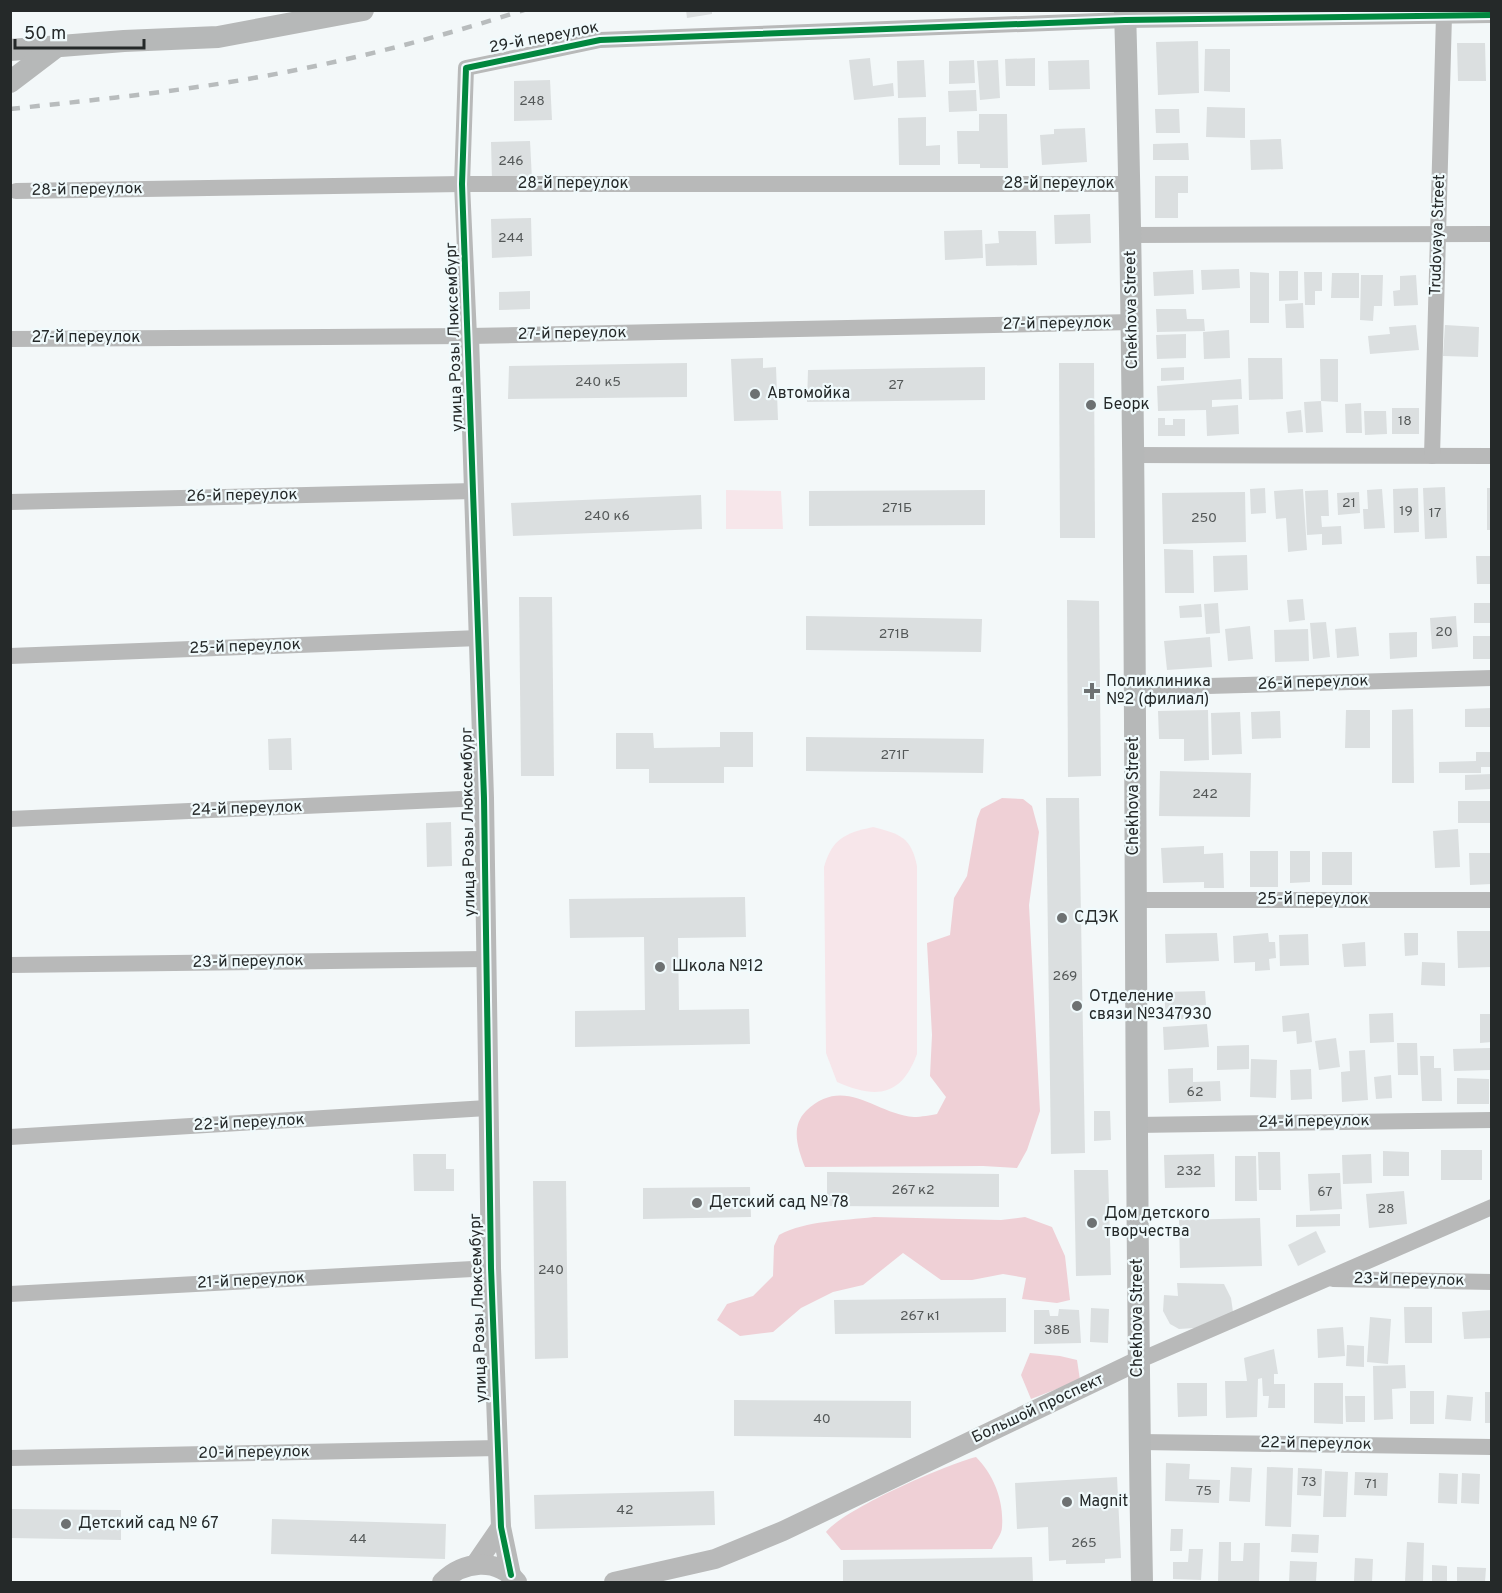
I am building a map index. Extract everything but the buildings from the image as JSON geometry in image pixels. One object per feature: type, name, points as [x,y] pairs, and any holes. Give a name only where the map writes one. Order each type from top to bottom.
[{"type":"main road","points":[[10,50],[124,41],[218,37],[363,10]]},
{"type":"main road","name":"Chekhova Street","points":[[1125,15],[1133,322],[1136,1125],[1143,1582]]},
{"type":"main road","points":[[10,82],[57,47]]},
{"type":"street","name":"29-й переулок","points":[[466,68],[600,40],[1125,15],[1491,15]]},
{"type":"street","name":"Trudovaya Street","points":[[1432,456],[1444,15]]},
{"type":"street","name":"улица Розы Люксембург","points":[[466,68],[462,184],[484,798],[491,1268],[501,1527],[514,1579]]},
{"type":"street","name":"28-й переулок","points":[[16,191],[462,184],[1130,184]]},
{"type":"street","points":[[1131,235],[1491,234]]},
{"type":"street","name":"27-й переулок","points":[[10,339],[469,336],[1133,322]]},
{"type":"street","points":[[1133,455],[1491,456]]},
{"type":"street","name":"26-й переулок","points":[[10,502],[474,491]]},
{"type":"street","name":"25-й переулок","points":[[10,656],[479,638]]},
{"type":"street","name":"26-й переулок","points":[[1134,688],[1491,678]]},
{"type":"street","name":"24-й переулок","points":[[10,819],[484,798]]},
{"type":"street","name":"25-й переулок","points":[[1135,900],[1491,900]]},
{"type":"street","name":"23-й переулок","points":[[10,965],[485,958]]},
{"type":"street","name":"22-й переулок","points":[[10,1137],[487,1108]]},
{"type":"street","name":"24-й переулок","points":[[1136,1125],[1491,1120]]},
{"type":"street","name":"Большой проспект","points":[[614,1582],[715,1559],[783,1531],[1138,1361],[1491,1207]]},
{"type":"street","name":"21-й переулок","points":[[10,1294],[491,1268]]},
{"type":"street","name":"23-й переулок","points":[[1327,1279],[1491,1282]]},
{"type":"street","name":"22-й переулок","points":[[1140,1442],[1491,1447]]},
{"type":"street","name":"20-й переулок","points":[[10,1458],[498,1448]]},
{"type":"street","points":[[442,1582],[463,1567],[475,1565],[501,1527]]},
{"type":"street","name":"улица Розы Люксембург","points":[[475,1565],[494,1566],[514,1579]]},
{"type":"shaded area","points":[[726,490],[781,491],[783,529],[726,529]]},
{"type":"shaded area","points":[[1002,798],[1023,799],[1032,806],[1039,832],[1029,905],[1040,1111],[1027,1150],[1017,1168],[983,1166],[805,1167],[798,1146],[798,1124],[806,1111],[820,1101],[833,1096],[847,1096],[914,1117],[937,1114],[946,1097],[930,1076],[932,1035],[927,943],[950,935],[954,898],[967,876],[977,819],[981,809]]},
{"type":"shaded area","points":[[873,827],[903,838],[911,849],[917,866],[917,1054],[903,1079],[895,1086],[875,1092],[864,1091],[837,1082],[826,1053],[824,867],[831,850],[841,839]]},
{"type":"shaded area","points":[[874,1217],[1001,1220],[1025,1217],[1052,1227],[1065,1256],[1070,1300],[1057,1303],[1022,1299],[1026,1278],[1003,1274],[972,1280],[941,1280],[903,1253],[863,1285],[833,1292],[801,1308],[773,1332],[740,1336],[717,1320],[727,1304],[753,1296],[773,1276],[774,1246],[779,1235],[801,1226]]},
{"type":"shaded area","points":[[1030,1353],[1077,1360],[1080,1380],[1031,1399],[1021,1375]]},
{"type":"shaded area","points":[[976,1457],[993,1480],[1001,1508],[1002,1530],[992,1549],[841,1550],[826,1532],[853,1511],[874,1500],[919,1478]]},
{"type":"railway","points":[[10,109],[166,91],[293,71],[393,48],[524,10]]},
{"type":"cycle path","points":[[511,1575],[501,1527],[491,1268],[484,798],[462,184],[466,68],[600,40],[1125,20],[1492,15]]},
{"type":"place","name":"Автомойка","points":[[755,394]]},
{"type":"place","name":"Беорк","points":[[1091,405]]},
{"type":"place","name":"Поликлиника №2 (филиал)","points":[[1092,691]]},
{"type":"place","name":"СДЭК","points":[[1062,918]]},
{"type":"place","name":"Школа №12","points":[[660,967]]},
{"type":"place","name":"Отделение связи №347930","points":[[1077,1006]]},
{"type":"place","name":"Детский сад № 78","points":[[697,1203]]},
{"type":"place","name":"Дом детского творчества","points":[[1092,1223]]},
{"type":"place","name":"Magnit","points":[[1067,1502]]},
{"type":"place","name":"Детский сад № 67","points":[[66,1524]]}]
